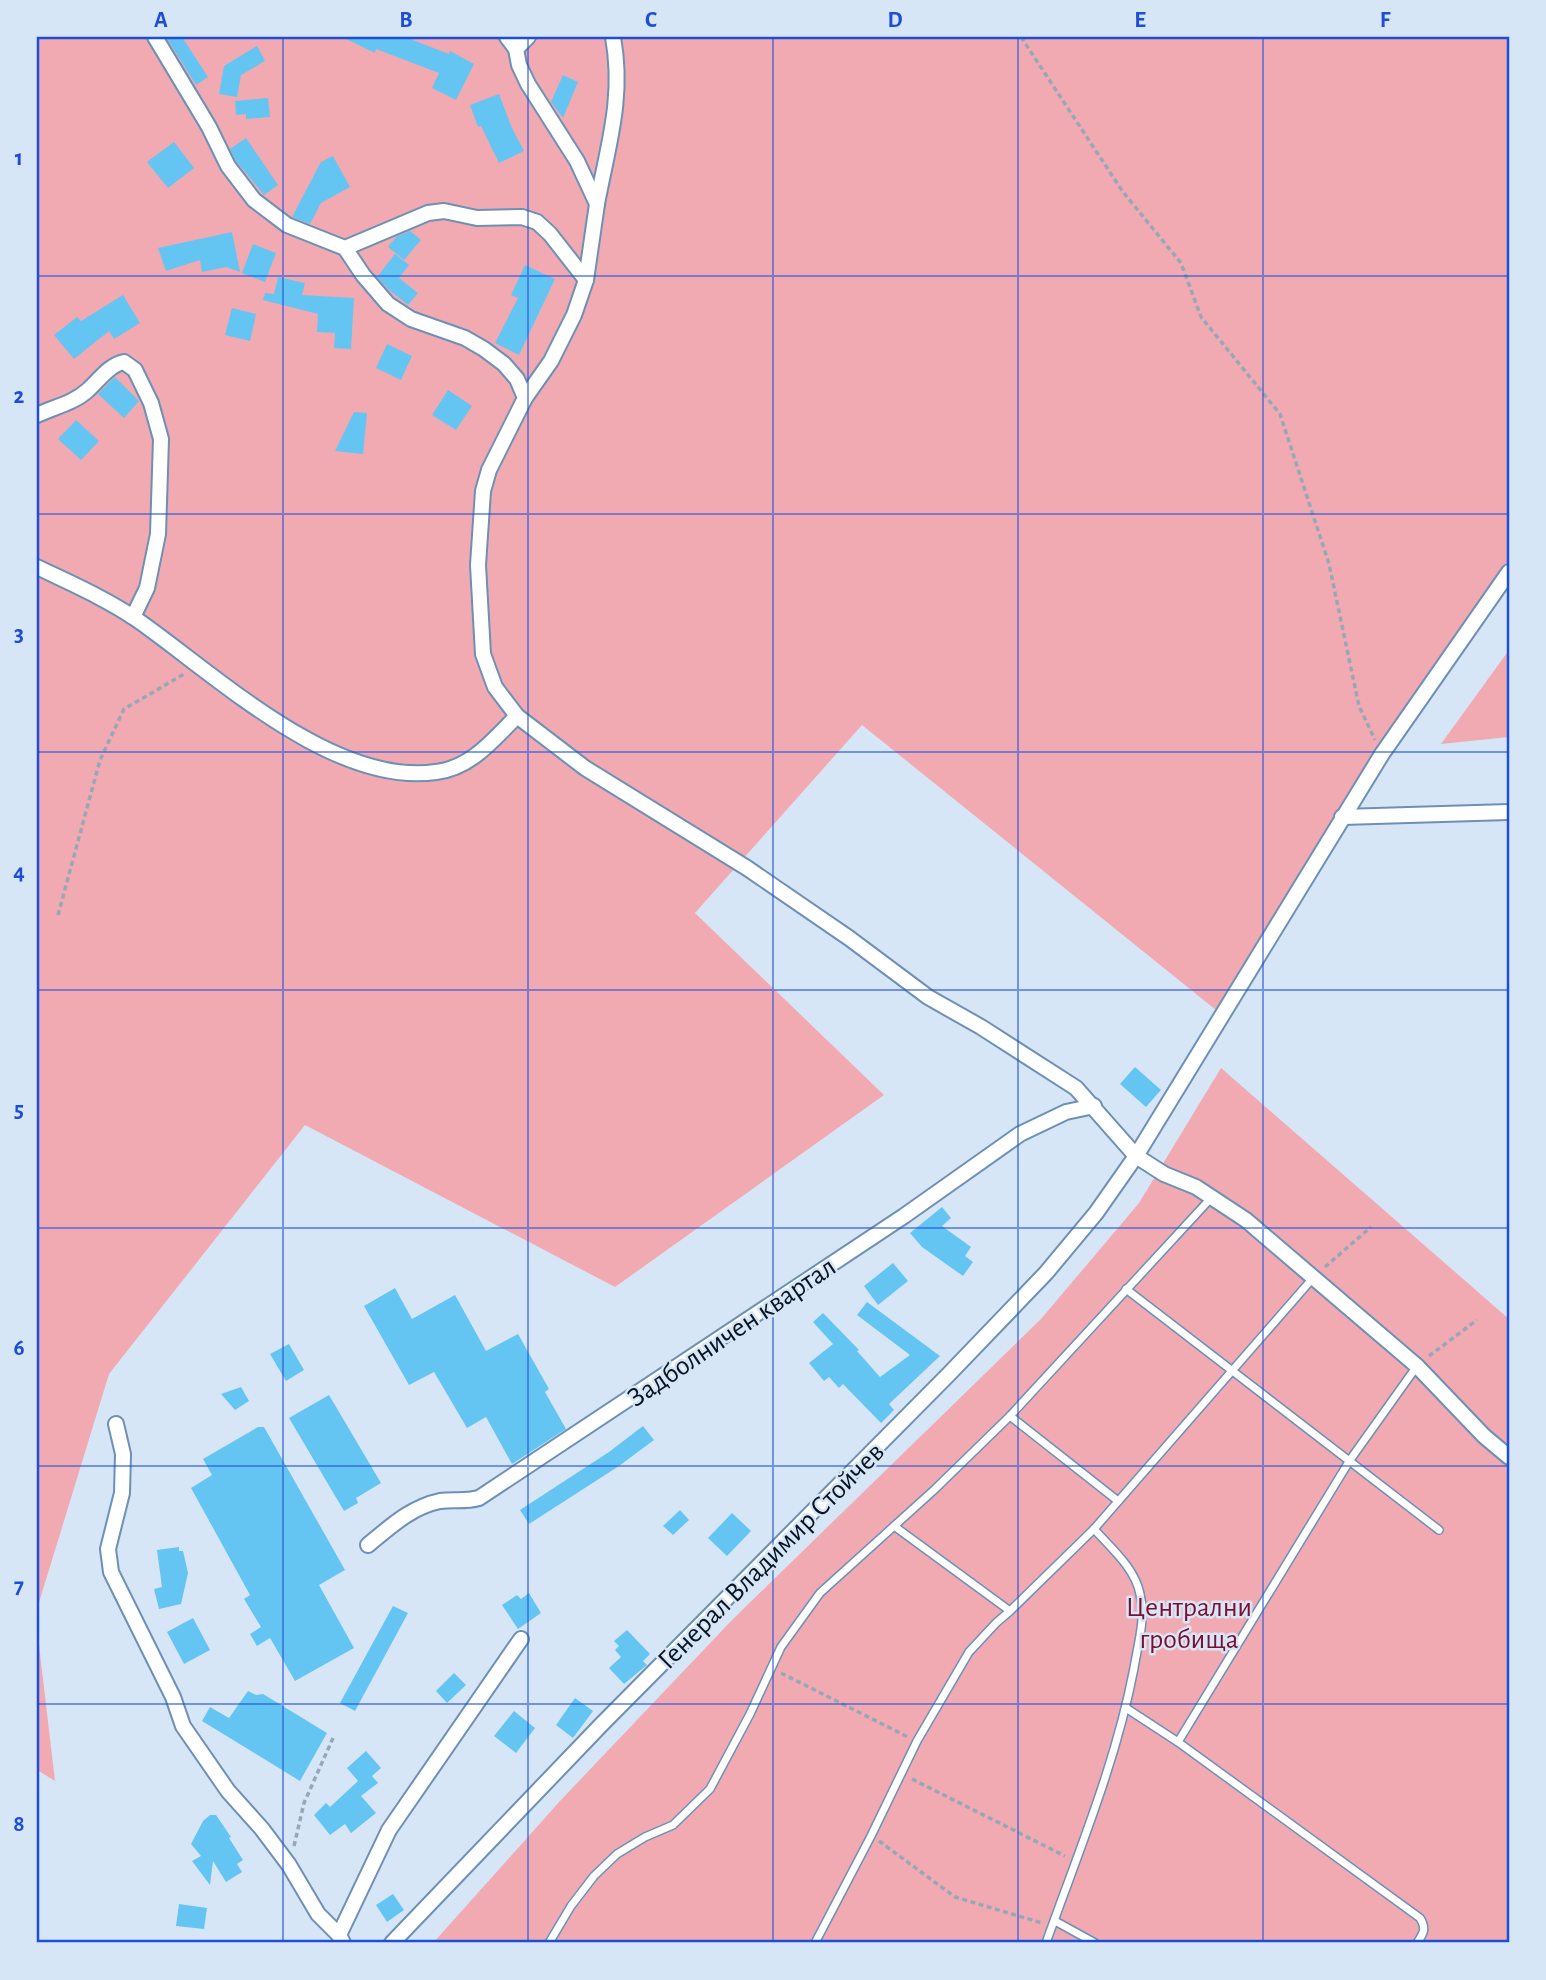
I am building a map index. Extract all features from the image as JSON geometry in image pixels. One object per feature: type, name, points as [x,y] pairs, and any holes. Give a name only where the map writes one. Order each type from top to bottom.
[{"type":"street","points":[[155,37],[209,127],[228,166],[254,200],[287,225],[345,247],[363,275],[388,304],[411,318],[465,338],[484,349],[504,364],[517,379],[525,398]]},
{"type":"street","points":[[507,37],[516,49],[519,65],[528,84],[577,161],[597,204]]},
{"type":"street","points":[[516,49],[528,37]]},
{"type":"street","points":[[613,37],[618,65],[616,116],[597,204],[586,279],[574,315],[551,361],[525,398],[489,470],[483,491],[478,565],[483,654],[495,687],[517,716],[585,768],[747,869],[849,938],[928,997],[981,1027],[1076,1088],[1136,1156],[1164,1174],[1212,1196],[1245,1220],[1417,1366],[1484,1436],[1509,1457]]},
{"type":"street","points":[[345,247],[428,213],[444,211],[477,218],[522,217],[537,222],[550,234],[586,279]]},
{"type":"street","points":[[37,415],[76,398],[109,369],[124,362],[135,370],[151,403],[161,439],[158,534],[147,588],[133,617]]},
{"type":"street","points":[[37,567],[89,591],[133,617],[278,722],[324,749],[363,765],[400,772],[436,772],[462,764],[484,749],[517,716]]},
{"type":"street","name":"Генерал Владимир Стойчев","points":[[393,1943],[601,1725],[949,1374],[1037,1282],[1096,1213],[1136,1156],[1382,754],[1509,572]]},
{"type":"street","points":[[1342,817],[1509,812]]},
{"type":"street","name":"Задболничен квартал","points":[[368,1545],[417,1507],[442,1501],[464,1502],[479,1498],[1020,1135],[1066,1112],[1094,1106]]},
{"type":"street","points":[[116,1424],[122,1454],[122,1493],[108,1549],[111,1572],[173,1697],[183,1726],[228,1791],[289,1865],[318,1914],[341,1939],[389,1830],[521,1639]]},
{"type":"lane","points":[[549,1943],[570,1906],[594,1876],[626,1848],[673,1825],[710,1789],[781,1647],[820,1593],[1010,1416],[1212,1196]]},
{"type":"lane","points":[[817,1941],[872,1836],[917,1741],[969,1652],[1094,1529],[1313,1278]]},
{"type":"lane","points":[[1126,1289],[1440,1530]]},
{"type":"lane","points":[[1178,1742],[1350,1460],[1417,1366]]},
{"type":"lane","points":[[1010,1416],[1118,1501]]},
{"type":"lane","points":[[894,1526],[1010,1611]]},
{"type":"lane","points":[[1046,1943],[1126,1708],[1142,1627],[1140,1594],[1128,1568],[1094,1529]]},
{"type":"lane","points":[[1126,1708],[1178,1742],[1420,1918],[1425,1925],[1417,1943]]},
{"type":"lane","points":[[1054,1923],[1095,1943]]},
{"type":"path","points":[[1021,37],[1123,192],[1181,263],[1201,317],[1280,414],[1329,564],[1359,706],[1382,754]]},
{"type":"path","points":[[58,915],[100,760],[124,709],[156,688],[200,666]]},
{"type":"path","points":[[1313,1278],[1371,1227]]},
{"type":"path","points":[[1417,1366],[1477,1320]]},
{"type":"path","points":[[770,1667],[917,1741]]},
{"type":"path","points":[[289,1865],[304,1803],[333,1738]]},
{"type":"path","points":[[901,1773],[1076,1861]]},
{"type":"path","points":[[872,1836],[955,1897],[1054,1923]]},
{"type":"green space","points":[[37,37],[1509,37],[1509,576],[1416,705],[1216,1010],[862,725],[695,913],[884,1095],[615,1287],[305,1125],[109,1374],[37,1609]]},
{"type":"green space","points":[[1509,650],[1509,737],[1441,744]]},
{"type":"green space","name":"Централни гробища","points":[[1221,1068],[1509,1319],[1509,1943],[433,1943],[560,1801],[732,1620],[1041,1319],[1139,1203]]},
{"type":"green space","points":[[37,1628],[55,1781],[37,1770]]},
{"type":"building","points":[[166,37],[182,37],[208,77],[196,85]]},
{"type":"building","points":[[342,37],[405,37],[449,54],[450,51],[474,64],[456,100],[432,88],[439,73],[376,49],[375,53]]},
{"type":"building","points":[[257,46],[265,61],[241,75],[237,97],[219,94],[224,66]]},
{"type":"building","points":[[563,75],[578,82],[563,118],[551,102]]},
{"type":"building","points":[[499,94],[524,151],[499,163],[481,126],[478,127],[470,105]]},
{"type":"building","points":[[268,98],[270,117],[246,119],[246,114],[236,115],[235,101]]},
{"type":"building","points":[[246,138],[278,185],[264,195],[236,161],[230,149]]},
{"type":"building","points":[[174,142],[194,168],[168,188],[147,162]]},
{"type":"building","points":[[333,156],[350,187],[321,203],[310,224],[292,217],[321,162]]},
{"type":"building","points":[[410,231],[421,240],[404,260],[388,247],[396,237]]},
{"type":"building","points":[[232,232],[240,272],[226,267],[202,272],[200,260],[166,271],[158,248]]},
{"type":"building","points":[[253,244],[276,253],[265,282],[242,273]]},
{"type":"building","points":[[395,254],[409,265],[399,278],[418,293],[408,305],[377,277]]},
{"type":"building","points":[[525,265],[555,279],[519,355],[495,343],[518,298],[511,295]]},
{"type":"building","points":[[278,277],[305,283],[302,295],[354,298],[351,349],[334,348],[335,333],[317,332],[318,314],[263,300],[265,293],[274,294]]},
{"type":"building","points":[[123,295],[140,323],[114,339],[109,331],[74,359],[54,335],[77,317],[81,321]]},
{"type":"building","points":[[232,308],[256,314],[250,341],[225,335]]},
{"type":"building","points":[[387,344],[412,356],[401,380],[376,368]]},
{"type":"building","points":[[115,377],[139,401],[124,418],[98,394]]},
{"type":"building","points":[[448,390],[472,406],[456,430],[432,415]]},
{"type":"building","points":[[354,412],[367,413],[363,454],[335,451]]},
{"type":"building","points":[[76,420],[99,441],[81,460],[58,439]]},
{"type":"building","points":[[1135,1067],[1161,1090],[1146,1107],[1120,1084]]},
{"type":"building","points":[[942,1207],[951,1218],[942,1226],[971,1247],[965,1256],[973,1262],[963,1276],[922,1247],[910,1233]]},
{"type":"building","points":[[893,1263],[908,1281],[878,1305],[864,1286]]},
{"type":"building","points":[[395,1288],[412,1319],[455,1295],[486,1351],[518,1334],[549,1389],[545,1392],[566,1429],[512,1464],[486,1417],[467,1428],[434,1372],[409,1385],[364,1306]]},
{"type":"building","points":[[867,1302],[940,1356],[889,1404],[894,1410],[881,1423],[843,1384],[839,1388],[829,1377],[824,1381],[809,1363],[833,1344],[813,1322],[823,1313],[859,1350],[857,1351],[880,1377],[910,1355],[857,1315]]},
{"type":"building","points":[[289,1344],[304,1370],[286,1381],[270,1354]]},
{"type":"building","points":[[241,1387],[249,1401],[235,1410],[221,1394]]},
{"type":"building","points":[[329,1395],[381,1483],[356,1498],[358,1503],[344,1511],[289,1418]]},
{"type":"building","points":[[643,1426],[654,1440],[529,1524],[520,1510],[609,1452]]},
{"type":"building","points":[[258,1427],[264,1427],[345,1570],[319,1585],[354,1648],[295,1681],[270,1638],[257,1646],[250,1634],[261,1627],[244,1599],[250,1595],[191,1488],[212,1475],[203,1459]]},
{"type":"building","points":[[680,1510],[689,1520],[673,1535],[663,1526]]},
{"type":"building","points":[[732,1513],[751,1531],[727,1556],[708,1538]]},
{"type":"building","points":[[179,1547],[179,1551],[183,1551],[188,1573],[181,1604],[159,1609],[154,1589],[162,1587],[157,1550]]},
{"type":"building","points":[[529,1593],[541,1613],[518,1629],[502,1605],[517,1595],[521,1599]]},
{"type":"building","points":[[393,1606],[408,1613],[355,1711],[340,1703]]},
{"type":"building","points":[[193,1618],[210,1650],[184,1664],[167,1632]]},
{"type":"building","points":[[627,1630],[650,1654],[643,1661],[647,1665],[624,1684],[609,1668],[621,1657],[615,1650],[619,1646],[614,1641]]},
{"type":"building","points":[[454,1673],[466,1685],[447,1703],[436,1691]]},
{"type":"building","points":[[248,1691],[256,1695],[263,1694],[327,1733],[300,1781],[202,1721],[210,1707],[229,1718]]},
{"type":"building","points":[[575,1698],[593,1711],[573,1738],[556,1725]]},
{"type":"building","points":[[514,1711],[535,1728],[516,1753],[494,1736]]},
{"type":"building","points":[[366,1751],[381,1768],[372,1776],[378,1783],[361,1796],[376,1813],[351,1833],[345,1824],[330,1835],[314,1815],[326,1803],[330,1807],[358,1781],[347,1768]]},
{"type":"building","points":[[210,1815],[216,1815],[243,1860],[237,1864],[242,1872],[226,1882],[213,1861],[210,1885],[192,1861],[201,1856],[191,1844],[203,1821]]},
{"type":"building","points":[[393,1894],[404,1910],[387,1922],[376,1905]]},
{"type":"building","points":[[179,1904],[207,1908],[204,1929],[176,1926]]}]
